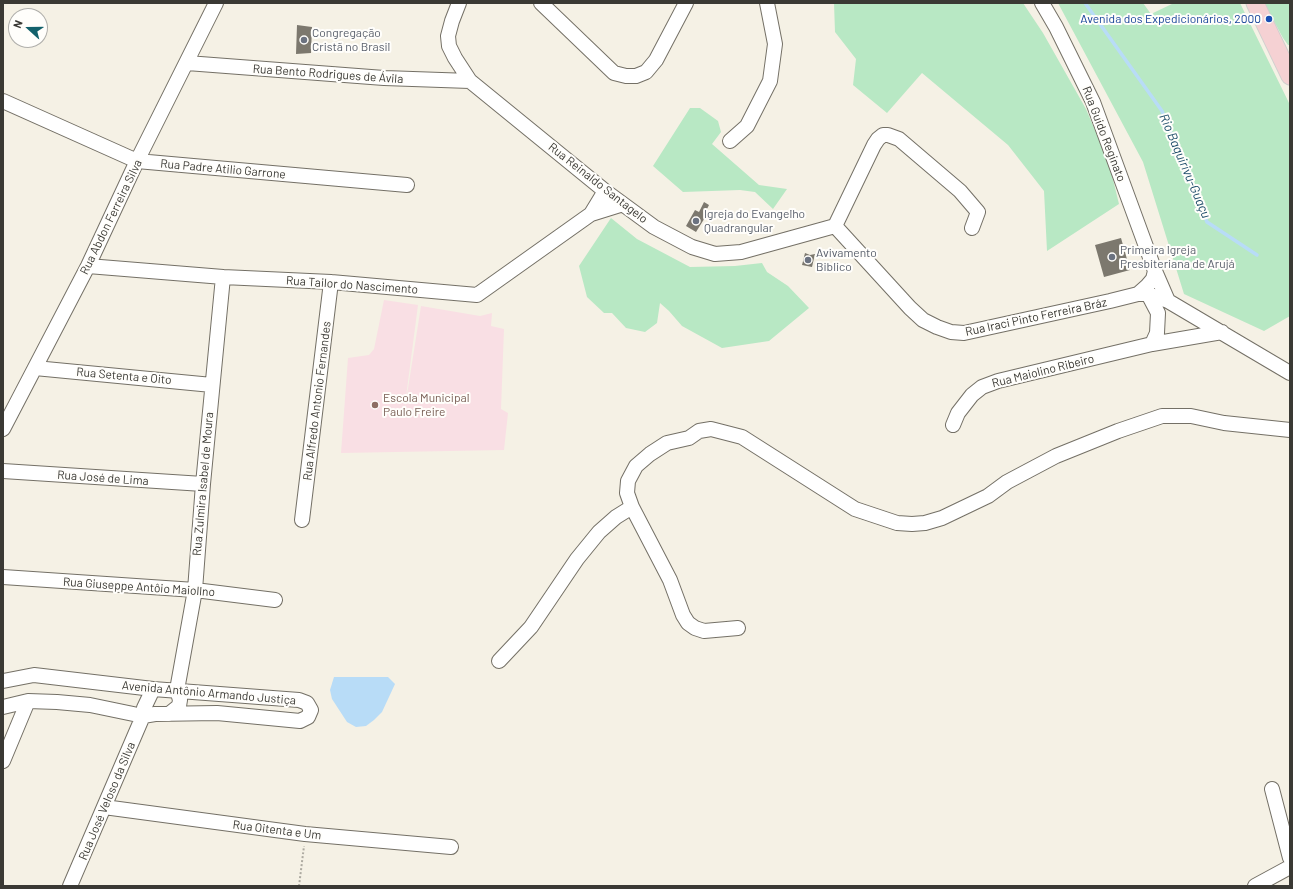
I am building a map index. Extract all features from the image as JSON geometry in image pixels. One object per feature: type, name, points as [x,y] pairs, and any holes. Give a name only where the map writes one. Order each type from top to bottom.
[{"type":"main road","points":[[1255,3],[1285,57],[1290,76]]},
{"type":"street","name":"Rua Abdon Ferreira Silva","points":[[3,429],[88,266],[137,161],[216,3]]},
{"type":"street","name":"Rua Reinaldo Santagelo","points":[[460,3],[452,21],[448,36],[449,46],[470,81],[605,191],[654,227],[692,247],[715,254],[741,252],[835,226]]},
{"type":"street","points":[[541,3],[614,72],[626,76],[636,76],[646,72],[656,60],[686,3]]},
{"type":"street","points":[[730,141],[747,126],[770,81],[775,44],[767,3]]},
{"type":"street","name":"Rua Guido Reginato","points":[[1042,3],[1056,27],[1093,102],[1155,271],[1168,301]]},
{"type":"street","name":"Rua Bento Rodrigues de Ávila","points":[[187,63],[384,78],[470,81]]},
{"type":"street","name":"Rua Padre Atilio Garrone","points":[[3,100],[137,161],[407,185]]},
{"type":"street","points":[[835,226],[874,145],[883,135],[888,135],[899,139],[960,191],[978,212],[972,228]]},
{"type":"street","name":"Rua Tailor do Nascimento","points":[[591,214],[605,191]]},
{"type":"street","name":"Rua Tailor do Nascimento","points":[[88,266],[223,277],[331,282],[477,295],[591,214],[623,204]]},
{"type":"street","name":"Rua Iraci Pinto Ferreira Bráz","points":[[835,226],[910,308],[923,320],[951,332],[964,333],[1143,294]]},
{"type":"street","points":[[1143,294],[1153,279],[1155,271]]},
{"type":"street","name":"Rua Zulmira Isabel de Moura","points":[[177,690],[195,590],[203,484],[223,277]]},
{"type":"street","name":"Rua Alfredo Antonio Fernandes","points":[[302,520],[331,282]]},
{"type":"street","points":[[1143,294],[1168,301],[1290,373]]},
{"type":"street","points":[[1143,294],[1158,314],[1156,333],[1152,344]]},
{"type":"street","name":"Rua Maiolino Ribeiro","points":[[953,425],[958,413],[972,395],[982,387],[998,381],[1152,344],[1222,332]]},
{"type":"street","name":"Rua Setenta e Oito","points":[[35,368],[212,385]]},
{"type":"street","points":[[738,628],[704,631],[695,628],[688,623],[670,580],[632,507],[627,493],[628,480],[636,466],[650,454],[667,444],[689,438],[699,431],[711,429],[742,437],[855,509],[897,523],[912,524],[925,523],[942,518],[988,496],[1007,482],[1056,456],[1118,431],[1162,416],[1191,416],[1224,423],[1290,430]]},
{"type":"street","name":"Rua José de Lima","points":[[3,471],[203,484]]},
{"type":"street","points":[[499,661],[531,627],[577,559],[599,532],[616,517],[632,507]]},
{"type":"street","name":"Rua Giuseppe Antôio Maiollno","points":[[3,577],[195,590],[275,600]]},
{"type":"street","points":[[3,675],[34,674]]},
{"type":"street","name":"Avenida Antônio Armando Justiça","points":[[3,681],[34,674],[154,689],[304,701],[309,705],[311,710],[310,714],[305,720],[300,721],[217,713],[169,714]]},
{"type":"street","name":"Rua José Veloso da Silva","points":[[70,886],[143,716],[144,708],[154,689]]},
{"type":"street","points":[[3,707],[28,701],[90,705],[143,716],[169,714],[179,706],[180,700],[177,690]]},
{"type":"street","points":[[3,761],[28,701]]},
{"type":"street","points":[[1272,789],[1290,858]]},
{"type":"street","name":"Rua Oitenta e Um","points":[[104,807],[305,834],[451,847]]},
{"type":"street","points":[[1255,886],[1290,867]]},
{"type":"path","points":[[299,886],[305,834]]},
{"type":"shaded area","points":[[384,300],[418,305],[403,420],[421,306],[480,316],[492,313],[491,326],[504,329],[501,409],[508,413],[504,450],[341,453],[348,358],[369,355],[374,349]]},
{"type":"green space","points":[[834,3],[1023,3],[1043,33],[1086,109],[1109,163],[1119,204],[1047,251],[1044,191],[1008,145],[922,73],[887,113],[853,85],[856,59],[835,32]]},
{"type":"green space","points":[[1058,3],[1143,3],[1151,14],[1174,3],[1240,3],[1290,105],[1290,316],[1264,331],[1184,294],[1143,162]]},
{"type":"green space","points":[[1264,3],[1290,3],[1290,45],[1288,45],[1283,38]]},
{"type":"green space","points":[[690,108],[700,108],[718,121],[721,132],[712,144],[759,185],[787,189],[773,209],[755,192],[740,190],[683,192],[653,166]]},
{"type":"green space","points":[[611,218],[637,239],[690,267],[735,266],[762,263],[767,272],[788,286],[809,308],[769,341],[722,348],[682,326],[660,303],[657,323],[645,332],[626,328],[612,313],[604,313],[587,297],[579,266]]},
{"type":"water","points":[[334,677],[388,677],[395,684],[382,712],[366,726],[356,727],[347,722],[332,699],[330,690]]},
{"type":"building","name":"Congregação Cristã no Brasil","points":[[297,25],[312,27],[311,53],[296,54]]},
{"type":"building","name":"Igreja do Evangelho Quadrangular","points":[[704,202],[709,205],[705,213],[706,216],[696,232],[686,226],[695,210],[699,212]]},
{"type":"building","name":"Primeira Igreja Presbiteriana de Arujá","points":[[1121,238],[1130,270],[1104,277],[1095,245]]},
{"type":"building","name":"Avivamento Biblico","points":[[805,253],[810,255],[815,254],[812,267],[802,265]]},
{"type":"waterway","name":"Rio Baquirivu-Guaçu","points":[[1085,3],[1162,111],[1207,222],[1257,255]]},
{"type":"place","name":"Avenida dos Expedicionários, 2000","points":[[1269,19]]},
{"type":"place","name":"Congregação Cristã no Brasil","points":[[304,40]]},
{"type":"place","name":"Igreja do Evangelho Quadrangular","points":[[696,221]]},
{"type":"place","name":"Primeira Igreja Presbiteriana de Arujá","points":[[1112,257]]},
{"type":"place","name":"Avivamento Biblico","points":[[808,260]]},
{"type":"place","name":"Escola Municipal Paulo Freire","points":[[375,405]]}]
